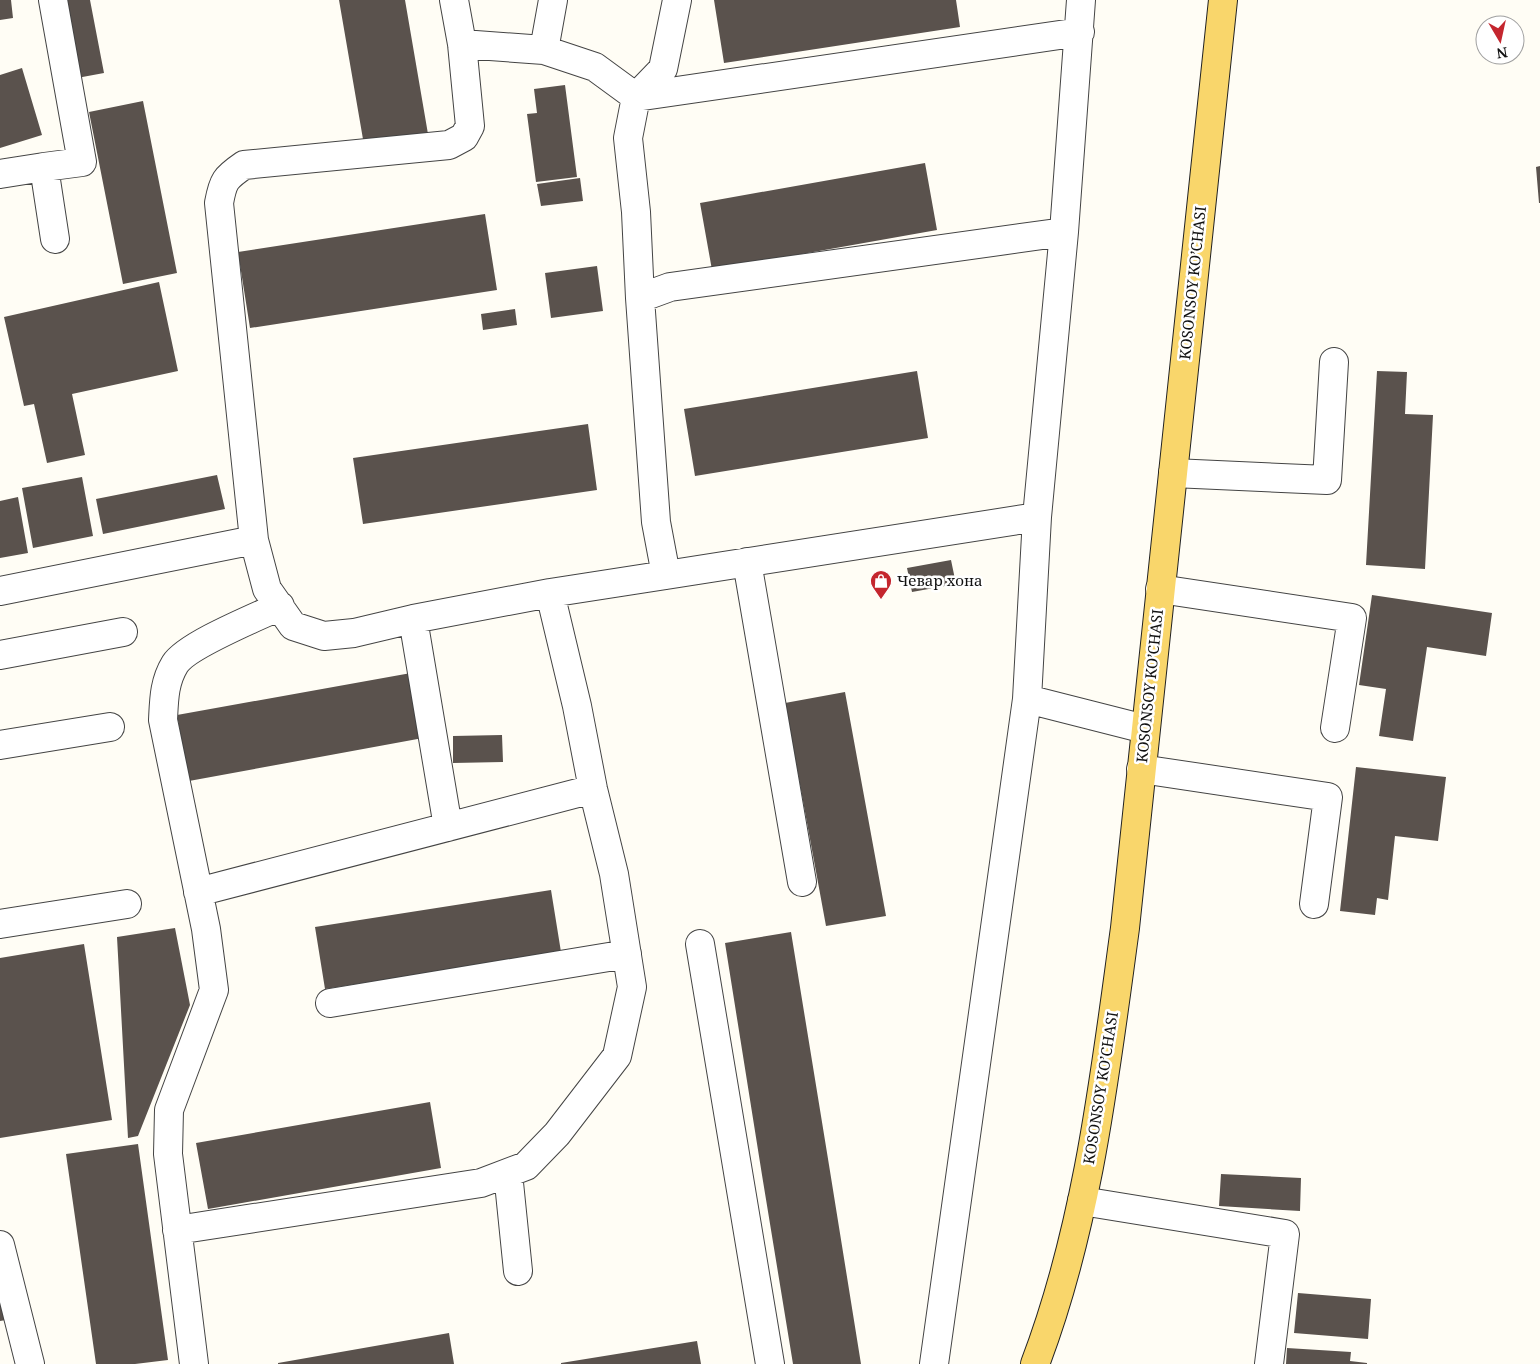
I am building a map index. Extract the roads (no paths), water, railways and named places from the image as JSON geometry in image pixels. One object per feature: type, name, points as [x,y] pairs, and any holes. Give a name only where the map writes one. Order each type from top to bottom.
[{"type":"main road","name":"KOSONSOY KO’CHASI","points":[[1035,1364],[1060,1290],[1082,1201],[1126,928],[1145,730],[1223,0]]},
{"type":"street","points":[[0,174],[82,162],[53,0]]},
{"type":"street","points":[[454,0],[462,44],[470,126],[464,136],[449,145],[244,165],[232,173],[222,184],[219,203],[254,540],[267,589],[294,626],[324,636],[354,633],[413,619],[666,574],[1037,517]]},
{"type":"street","points":[[544,50],[553,0]]},
{"type":"street","points":[[666,574],[656,522],[640,298],[636,212],[628,138],[636,97],[663,69],[677,0]]},
{"type":"street","points":[[934,1364],[1027,699],[1037,517],[1064,232],[1081,0]]},
{"type":"street","points":[[462,44],[544,50],[595,67],[636,97],[1080,32]]},
{"type":"street","points":[[44,167],[55,239]]},
{"type":"street","points":[[640,298],[670,287],[1064,232]]},
{"type":"street","points":[[1173,473],[1327,480],[1334,362]]},
{"type":"street","points":[[0,591],[254,540]]},
{"type":"street","points":[[747,562],[802,882]]},
{"type":"street","points":[[1160,590],[1352,618],[1335,728]]},
{"type":"street","points":[[177,1230],[481,1183],[526,1166],[557,1134],[617,1056],[632,987],[614,874],[593,789],[577,706],[550,594]]},
{"type":"street","points":[[194,1364],[168,1154],[169,1110],[214,990],[206,929],[164,720],[165,688],[176,662],[197,645],[280,606]]},
{"type":"street","points":[[413,619],[448,827]]},
{"type":"street","points":[[0,655],[123,632]]},
{"type":"street","points":[[1027,699],[1145,730]]},
{"type":"street","points":[[0,745],[110,727]]},
{"type":"street","points":[[1141,769],[1328,797],[1314,904]]},
{"type":"street","points":[[198,892],[593,789]]},
{"type":"street","points":[[0,924],[126,904]]},
{"type":"street","points":[[700,944],[770,1364]]},
{"type":"street","points":[[330,1003],[627,954]]},
{"type":"street","points":[[508,1173],[518,1270]]},
{"type":"street","points":[[1082,1201],[1285,1234],[1269,1364]]},
{"type":"street","points":[[0,1245],[30,1364]]},
{"type":"place","name":"Чевар хона","points":[[881,600]]}]
